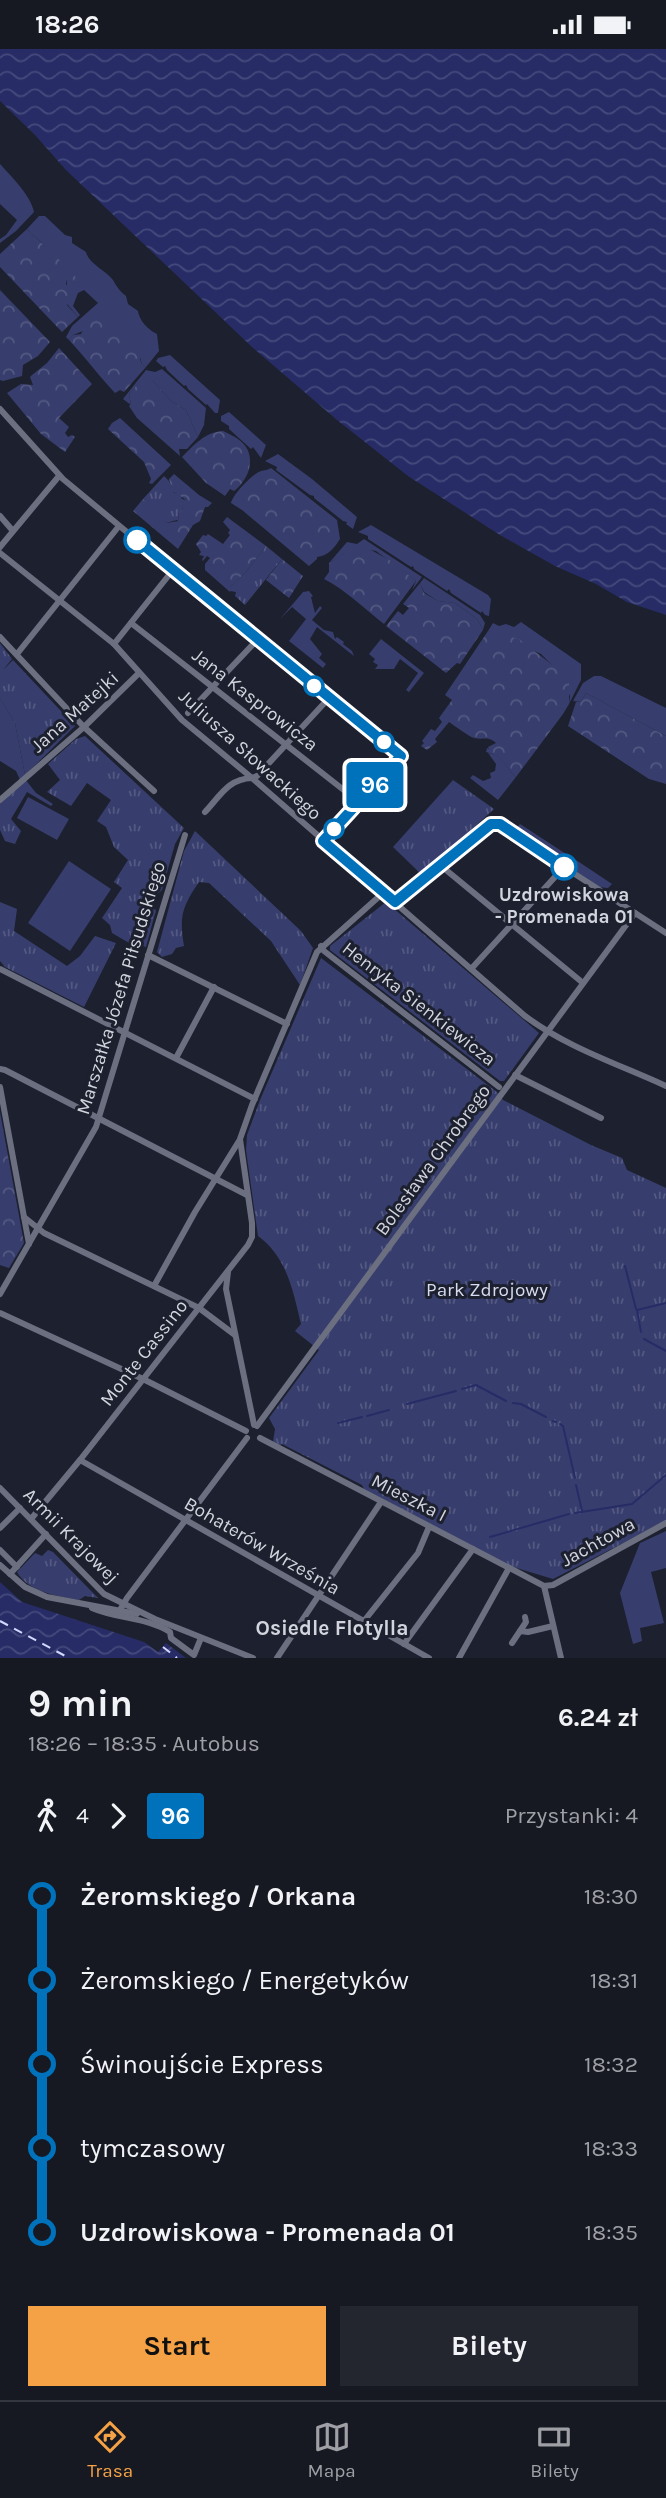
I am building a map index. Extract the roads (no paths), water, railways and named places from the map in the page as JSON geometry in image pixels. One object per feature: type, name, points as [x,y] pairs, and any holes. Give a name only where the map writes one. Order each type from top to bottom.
[{"type":"street","points":[[0,409],[59,476],[401,756],[323,841]]},
{"type":"street","points":[[0,547],[59,476]]},
{"type":"street","points":[[0,516],[13,531]]},
{"type":"street","points":[[17,655],[119,526]]},
{"type":"street","name":"Juliusza Słowackiego","points":[[2,556],[114,644],[181,720],[547,1032],[666,1086]]},
{"type":"street","points":[[114,644],[173,570]]},
{"type":"street","name":"Jana Kasprowicza","points":[[131,623],[359,802]]},
{"type":"street","points":[[0,637],[84,727],[154,791]]},
{"type":"street","points":[[188,713],[257,640]]},
{"type":"street","name":"Jana Matejki","points":[[0,800],[84,727],[138,674]]},
{"type":"street","points":[[205,812],[232,782],[257,776],[329,698]]},
{"type":"street","points":[[395,902],[489,824],[496,823],[666,933]]},
{"type":"street","name":"Marszałka Józefa Piłsudskiego","points":[[0,1294],[100,1118],[179,849],[186,835]]},
{"type":"street","points":[[440,865],[583,983]]},
{"type":"street","points":[[472,968],[564,867]]},
{"type":"street","points":[[154,1286],[240,1139],[321,946],[383,893]]},
{"type":"street","name":"Bolesława Chrobrego","points":[[246,1434],[256,1426],[635,913]]},
{"type":"street","name":"Henryka Sienkiewicza","points":[[321,946],[333,958],[504,1087]]},
{"type":"street","points":[[148,955],[286,1024]]},
{"type":"street","points":[[0,969],[255,1099]]},
{"type":"street","points":[[176,1058],[214,987]]},
{"type":"street","points":[[0,1069],[247,1195]]},
{"type":"street","points":[[515,1075],[601,1118]]},
{"type":"street","points":[[0,1087],[29,1244]]},
{"type":"street","name":"Monte Cassino","points":[[31,1519],[229,1270],[252,1237],[240,1139]]},
{"type":"street","points":[[24,1217],[37,1229],[199,1308],[234,1335]]},
{"type":"street","points":[[26,1227],[32,1231],[37,1229]]},
{"type":"street","points":[[0,1313],[143,1379],[246,1434],[253,1441],[260,1438],[261,1432],[256,1426],[234,1335],[226,1289],[229,1270]]},
{"type":"street","points":[[121,1607],[246,1434]]},
{"type":"street","name":"Mieszka I","points":[[260,1438],[544,1586]]},
{"type":"street","name":"Bohaterów Września","points":[[80,1460],[429,1658]]},
{"type":"street","name":"Armii Krajowej","points":[[0,1488],[104,1594],[121,1607]]},
{"type":"street","points":[[276,1658],[381,1502]]},
{"type":"street","points":[[0,1528],[20,1508]]},
{"type":"street","name":"Jachtowa","points":[[544,1586],[553,1585],[666,1523]]},
{"type":"street","points":[[364,1621],[418,1553],[429,1527]]},
{"type":"street","points":[[10,1574],[46,1534]]},
{"type":"street","points":[[404,1644],[473,1549]]},
{"type":"street","points":[[0,1551],[16,1567]]},
{"type":"street","points":[[0,1565],[25,1587],[39,1595],[87,1606],[121,1607],[253,1658]]},
{"type":"street","points":[[458,1658],[509,1568]]},
{"type":"street","points":[[544,1586],[561,1658]]},
{"type":"street","points":[[100,1607],[104,1594]]},
{"type":"street","points":[[87,1606],[103,1613],[135,1619],[165,1629],[170,1632],[171,1638],[195,1653],[201,1638]]},
{"type":"street","points":[[512,1643],[526,1622],[524,1617]]},
{"type":"street","points":[[520,1631],[528,1632],[553,1626]]},
{"type":"water","points":[[0,49],[666,49],[666,615],[627,602],[500,535],[408,476],[337,420],[252,347],[66,170],[0,101]]},
{"type":"water","points":[[0,1582],[22,1602],[144,1642],[158,1652],[166,1643],[186,1658],[0,1658]]},
{"type":"waterway","points":[[625,1266],[636,1309]]},
{"type":"waterway","points":[[641,1332],[637,1310],[666,1303]]},
{"type":"waterway","points":[[644,1339],[666,1351]]},
{"type":"waterway","points":[[462,1389],[476,1385],[506,1401]]},
{"type":"waterway","points":[[407,1404],[456,1391]]},
{"type":"waterway","points":[[513,1403],[521,1404],[546,1417]]},
{"type":"waterway","points":[[367,1416],[389,1410]]},
{"type":"waterway","points":[[338,1423],[362,1417]]},
{"type":"waterway","points":[[560,1424],[563,1426],[575,1478]]},
{"type":"waterway","points":[[575,1513],[632,1504],[666,1475]]},
{"type":"waterway","points":[[576,1485],[582,1511]]},
{"type":"waterway","points":[[490,1537],[569,1514]]},
{"type":"place","name":"Uzdrowiskowa - Promenada 01","points":[[564,867]]},
{"type":"district","name":"Osiedle Flotylla","points":[[332,1628]]},
{"type":"park label","name":"Park Zdrojowy","points":[[487,1290]]}]
